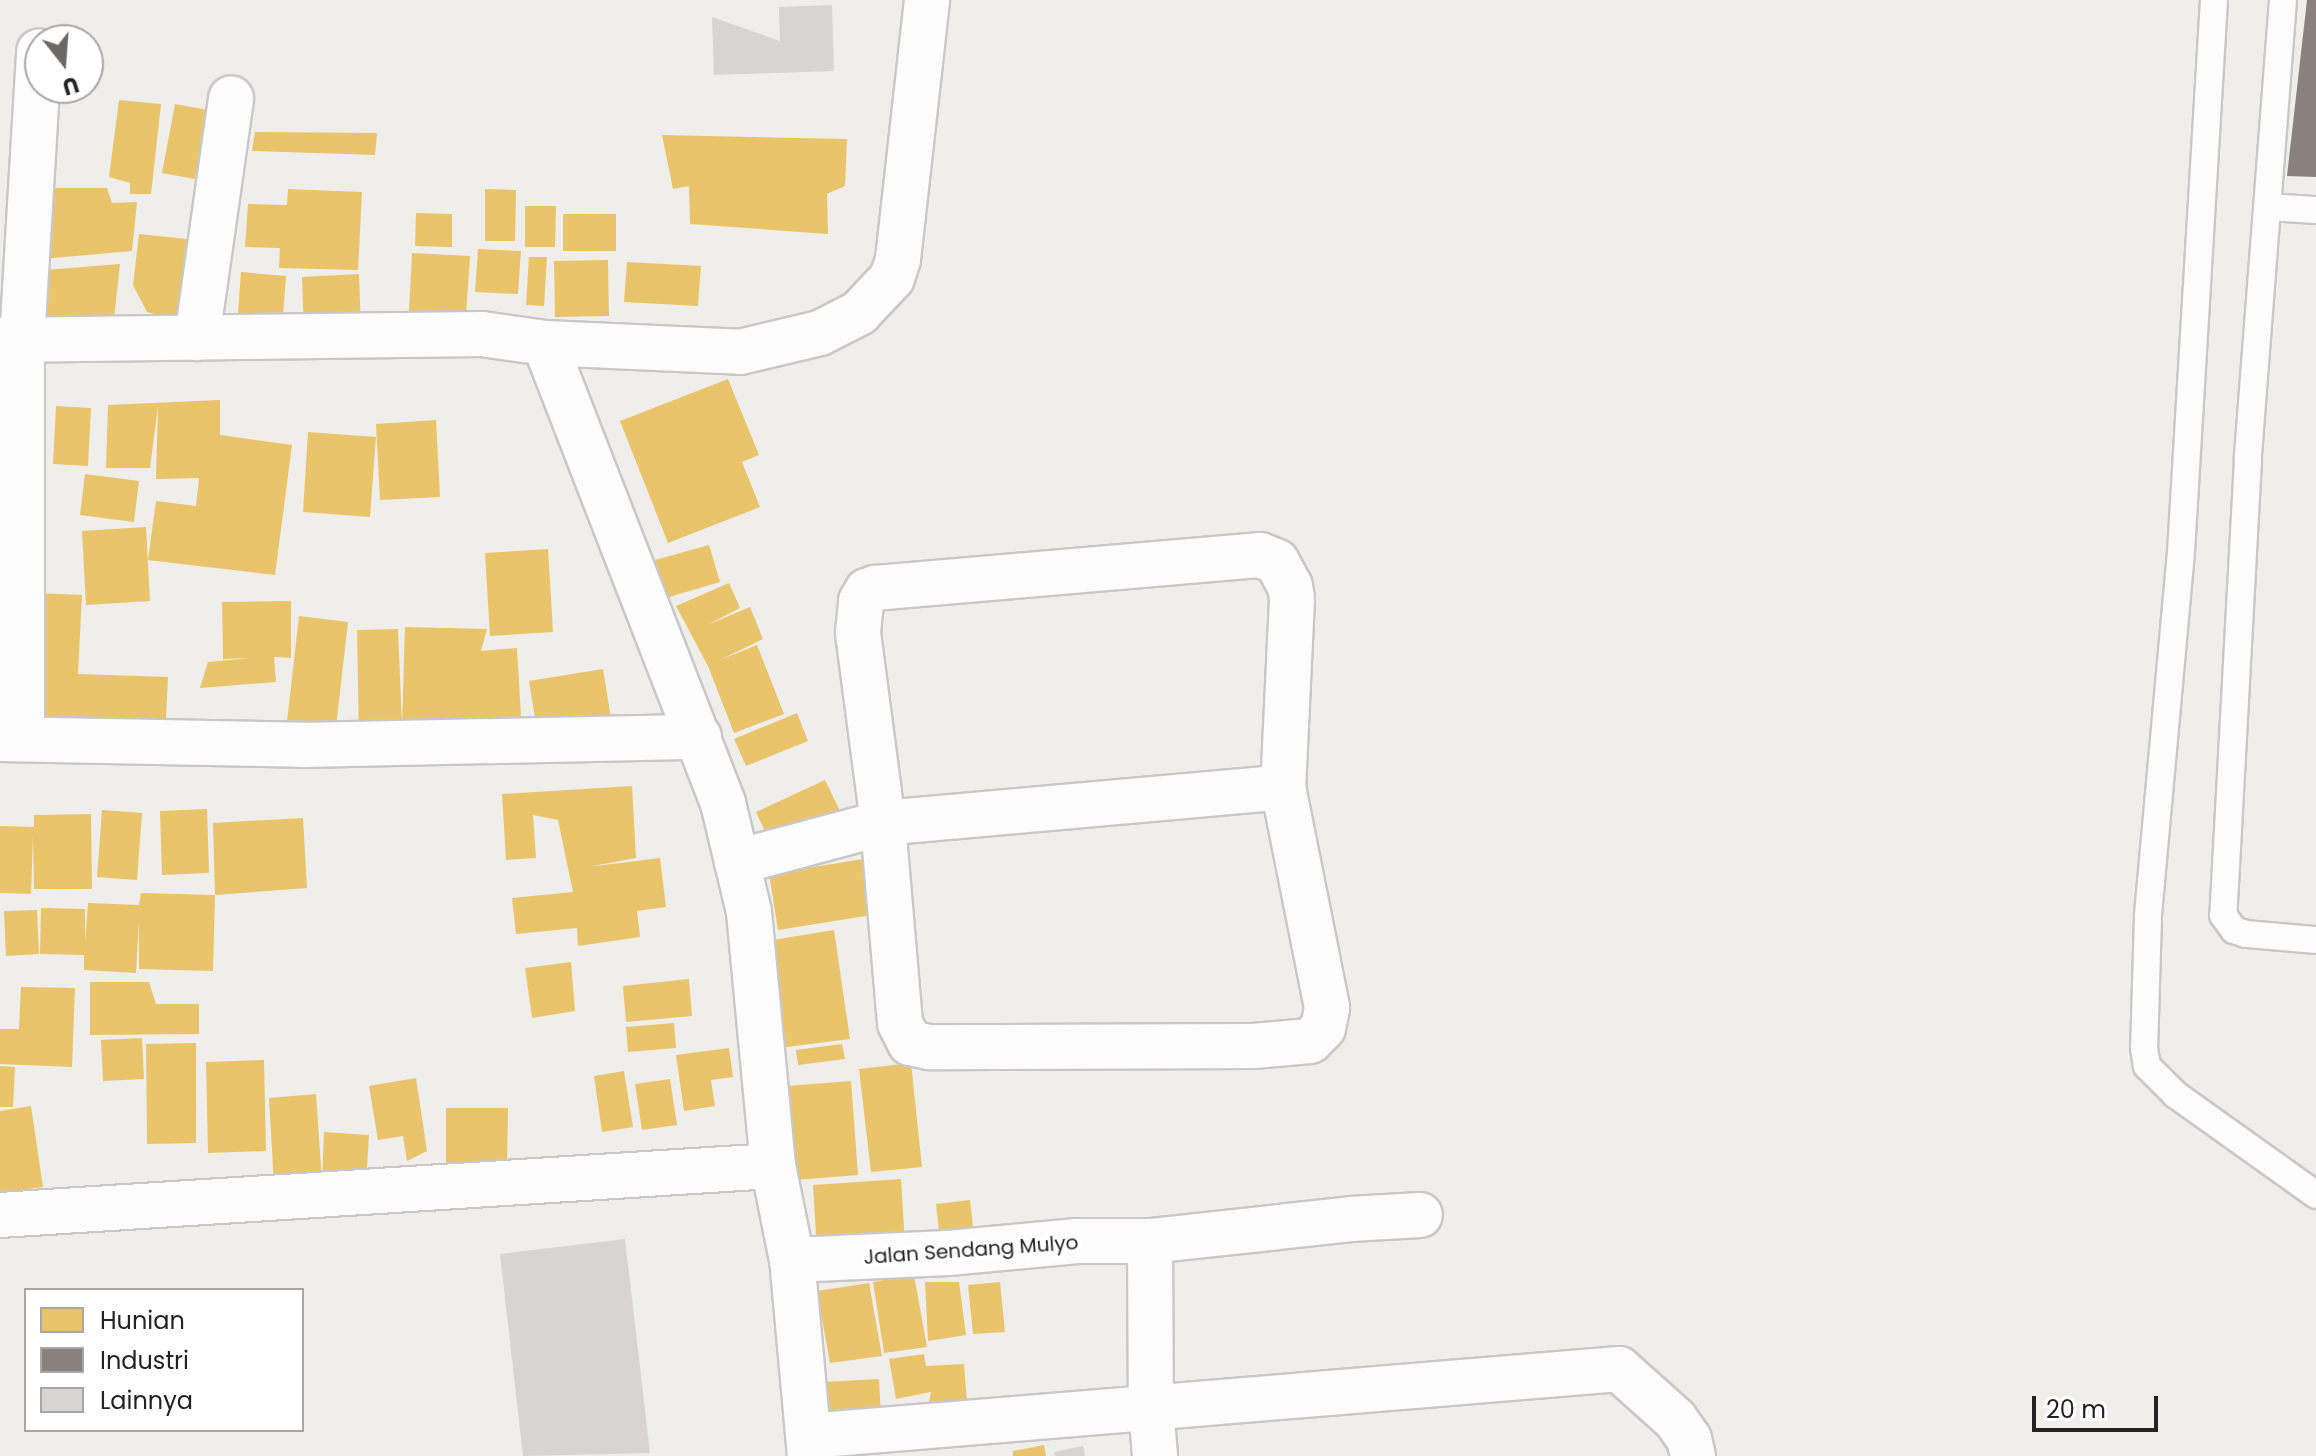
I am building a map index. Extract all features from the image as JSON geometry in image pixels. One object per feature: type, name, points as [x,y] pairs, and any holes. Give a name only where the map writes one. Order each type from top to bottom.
[{"type":"street","points":[[11,340],[482,334],[545,343],[740,352],[820,333],[868,304],[892,278],[898,259],[927,0]]},
{"type":"street","points":[[197,338],[231,98]]},
{"type":"street","points":[[34,104],[11,340],[11,739],[303,745],[699,737]]},
{"type":"street","points":[[545,343],[723,803],[749,912],[773,1166],[792,1260],[809,1446],[1151,1407],[1619,1369],[1675,1419],[1689,1439],[1693,1456]]},
{"type":"street","points":[[1260,555],[1277,562],[1290,586],[1292,599],[1283,787],[1327,1008],[1323,1028],[1310,1041],[1253,1046],[929,1047],[910,1043],[900,1023],[883,823],[858,632],[861,601],[875,588],[1260,555]]},
{"type":"street","points":[[737,862],[883,823],[1283,787]]},
{"type":"street","points":[[0,1215],[773,1166]]},
{"type":"street","name":"Jalan Sendang Mulyo","points":[[792,1260],[948,1253],[1077,1241],[1150,1241],[1351,1219],[1420,1215]]},
{"type":"street","points":[[1150,1241],[1151,1407],[1155,1456]]},
{"type":"lane","points":[[2214,0],[2181,552],[2148,917],[2144,1048],[2147,1066],[2176,1095],[2316,1195]]},
{"type":"lane","points":[[2283,0],[2248,460],[2223,915],[2234,930],[2246,934],[2316,940]]},
{"type":"lane","points":[[2269,207],[2316,210]]},
{"type":"building: Hunian","points":[[119,100],[161,104],[151,194],[130,194],[130,183],[109,177]]},
{"type":"building: Hunian","points":[[175,104],[208,110],[195,179],[162,173]]},
{"type":"building: Hunian","points":[[255,132],[377,133],[375,155],[252,151]]},
{"type":"building: Hunian","points":[[662,135],[847,139],[845,186],[827,194],[828,234],[690,224],[689,186],[673,189]]},
{"type":"building: Hunian","points":[[51,188],[107,188],[112,203],[137,202],[132,251],[42,259]]},
{"type":"building: Hunian","points":[[288,189],[362,192],[358,270],[279,268],[280,248],[245,247],[248,204],[287,205]]},
{"type":"building: Hunian","points":[[485,189],[516,190],[515,241],[485,241]]},
{"type":"building: Hunian","points":[[525,206],[556,206],[555,247],[525,247]]},
{"type":"building: Hunian","points":[[416,213],[452,214],[452,247],[415,246]]},
{"type":"building: Hunian","points":[[563,214],[616,214],[616,251],[563,251]]},
{"type":"building: Hunian","points":[[139,234],[196,240],[181,322],[147,312],[133,285]]},
{"type":"building: Hunian","points":[[478,249],[521,251],[518,294],[475,292]]},
{"type":"building: Hunian","points":[[412,253],[470,256],[466,316],[409,313]]},
{"type":"building: Hunian","points":[[529,257],[547,257],[544,306],[526,305]]},
{"type":"building: Hunian","points":[[608,260],[609,316],[555,317],[554,261]]},
{"type":"building: Hunian","points":[[627,262],[701,266],[698,306],[624,302]]},
{"type":"building: Hunian","points":[[120,264],[113,327],[39,323],[45,270]]},
{"type":"building: Hunian","points":[[241,272],[286,276],[282,330],[237,327]]},
{"type":"building: Hunian","points":[[359,274],[361,332],[304,334],[302,277]]},
{"type":"building: Hunian","points":[[728,379],[759,455],[742,462],[760,507],[668,543],[620,421]]},
{"type":"building: Hunian","points":[[220,400],[220,435],[292,445],[275,575],[148,560],[156,501],[196,506],[199,478],[156,479],[158,406],[150,468],[106,468],[108,405]]},
{"type":"building: Hunian","points":[[56,406],[91,408],[88,466],[53,464]]},
{"type":"building: Hunian","points":[[436,420],[440,497],[380,500],[376,424]]},
{"type":"building: Hunian","points":[[308,432],[376,437],[370,517],[303,512]]},
{"type":"building: Hunian","points":[[85,474],[139,481],[134,522],[80,515]]},
{"type":"building: Hunian","points":[[146,527],[150,601],[86,605],[82,531]]},
{"type":"building: Hunian","points":[[709,545],[720,582],[666,598],[655,560]]},
{"type":"building: Hunian","points":[[548,549],[553,632],[490,636],[485,553]]},
{"type":"building: Hunian","points":[[729,583],[740,608],[707,625],[750,607],[763,639],[720,660],[757,645],[784,714],[734,733],[708,666],[676,606]]},
{"type":"building: Hunian","points":[[37,593],[82,595],[78,674],[168,677],[165,735],[31,729]]},
{"type":"building: Hunian","points":[[291,601],[291,658],[274,657],[276,682],[200,688],[208,662],[252,658],[223,659],[222,602]]},
{"type":"building: Hunian","points":[[299,616],[348,622],[336,727],[287,722]]},
{"type":"building: Hunian","points":[[405,627],[487,629],[481,651],[517,648],[522,734],[359,741],[357,630],[398,629],[402,727]]},
{"type":"building: Hunian","points":[[603,669],[612,725],[538,737],[529,681]]},
{"type":"building: Hunian","points":[[797,713],[808,741],[746,766],[734,739]]},
{"type":"building: Hunian","points":[[825,780],[844,819],[774,851],[756,812]]},
{"type":"building: Hunian","points":[[632,786],[636,858],[588,867],[660,858],[666,907],[637,911],[640,937],[578,946],[577,928],[516,934],[512,898],[573,892],[558,820],[533,815],[536,858],[506,860],[502,794]]},
{"type":"building: Hunian","points":[[207,809],[209,873],[162,875],[160,811]]},
{"type":"building: Hunian","points":[[102,810],[142,813],[137,880],[97,877]]},
{"type":"building: Hunian","points":[[91,814],[92,889],[34,889],[33,836],[31,894],[0,893],[0,826],[34,827],[34,815]]},
{"type":"building: Hunian","points":[[303,818],[307,888],[215,895],[213,823]]},
{"type":"building: Hunian","points":[[870,858],[878,914],[778,930],[769,874]]},
{"type":"building: Hunian","points":[[141,893],[215,895],[213,971],[139,969],[139,921],[136,973],[84,970],[84,955],[40,954],[41,908],[85,909],[85,942],[88,903],[139,905]]},
{"type":"building: Hunian","points":[[37,910],[39,954],[6,956],[4,911]]},
{"type":"building: Hunian","points":[[834,930],[850,1039],[786,1047],[773,940]]},
{"type":"building: Hunian","points":[[571,962],[575,1011],[532,1018],[525,968]]},
{"type":"building: Hunian","points":[[689,979],[692,1016],[626,1022],[623,986]]},
{"type":"building: Hunian","points":[[90,982],[149,982],[156,1004],[199,1004],[199,1034],[90,1035]]},
{"type":"building: Hunian","points":[[21,987],[75,988],[72,1067],[0,1064],[0,1029],[19,1029]]},
{"type":"building: Hunian","points":[[674,1023],[676,1048],[628,1052],[626,1027]]},
{"type":"building: Hunian","points":[[142,1038],[144,1079],[103,1081],[101,1040]]},
{"type":"building: Hunian","points":[[196,1043],[196,1143],[147,1144],[146,1044]]},
{"type":"building: Hunian","points":[[842,1044],[845,1059],[798,1065],[796,1050]]},
{"type":"building: Hunian","points":[[729,1048],[733,1077],[711,1080],[715,1106],[684,1111],[676,1055]]},
{"type":"building: Hunian","points":[[264,1060],[266,1151],[208,1153],[206,1062]]},
{"type":"building: Hunian","points":[[911,1063],[922,1167],[871,1172],[859,1069]]},
{"type":"building: Hunian","points":[[0,1066],[15,1067],[13,1107],[0,1107]]},
{"type":"building: Hunian","points":[[624,1071],[633,1127],[602,1132],[594,1076]]},
{"type":"building: Hunian","points":[[416,1078],[427,1151],[407,1161],[403,1136],[378,1140],[369,1086]]},
{"type":"building: Hunian","points":[[670,1079],[677,1125],[642,1130],[635,1084]]},
{"type":"building: Hunian","points":[[851,1081],[858,1175],[795,1180],[787,1086]]},
{"type":"building: Hunian","points":[[316,1094],[322,1182],[324,1132],[369,1135],[366,1184],[274,1185],[269,1098]]},
{"type":"building: Hunian","points":[[31,1106],[43,1187],[0,1193],[0,1111]]},
{"type":"building: Hunian","points":[[446,1108],[508,1108],[507,1166],[446,1166]]},
{"type":"building: Hunian","points":[[901,1179],[905,1245],[817,1251],[813,1185]]},
{"type":"building: Hunian","points":[[970,1200],[973,1227],[939,1231],[936,1204]]},
{"type":"building: Hunian","points":[[914,1275],[927,1347],[884,1353],[873,1282]]},
{"type":"building: Hunian","points":[[925,1282],[959,1282],[966,1335],[928,1341]]},
{"type":"building: Hunian","points":[[1000,1282],[1005,1332],[973,1334],[968,1285]]},
{"type":"building: Hunian","points":[[869,1283],[882,1356],[830,1363],[817,1291]]},
{"type":"building: Hunian","points":[[924,1354],[926,1366],[964,1364],[967,1403],[928,1406],[931,1392],[896,1399],[889,1359]]},
{"type":"building: Hunian","points":[[879,1379],[881,1416],[826,1419],[825,1382]]},
{"type":"building: Hunian","points":[[1044,1445],[1046,1456],[1013,1456],[1013,1451]]},
{"type":"building: Industri","points":[[2307,0],[2316,0],[2316,177],[2287,176]]},
{"type":"building: Lainnya","points":[[832,5],[834,71],[714,75],[712,17],[780,41],[779,7]]},
{"type":"building: Lainnya","points":[[625,1239],[650,1453],[523,1456],[500,1254]]},
{"type":"building: Lainnya","points":[[1083,1446],[1085,1456],[1055,1456],[1054,1452]]}]
